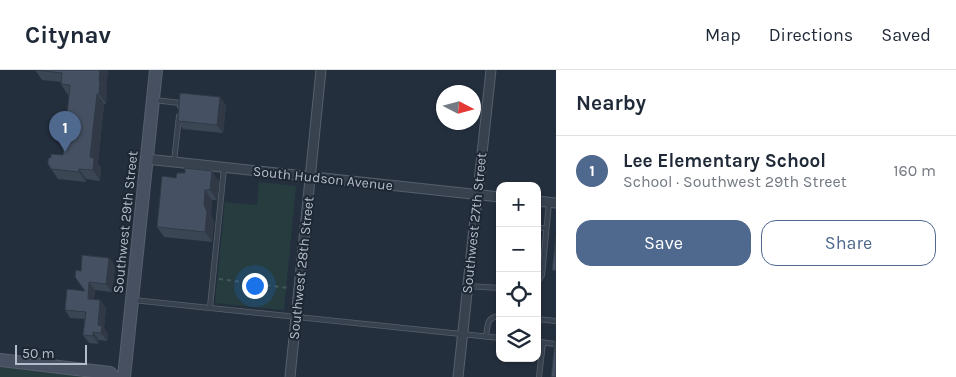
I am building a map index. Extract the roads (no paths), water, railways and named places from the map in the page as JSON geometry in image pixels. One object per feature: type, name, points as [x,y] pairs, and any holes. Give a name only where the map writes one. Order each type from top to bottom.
[{"type":"main road","name":"Southwest 29th Street","points":[[124,377],[156,70]]},
{"type":"main road","points":[[0,360],[110,373],[114,377]]},
{"type":"street","name":"Southwest 28th Street","points":[[290,377],[322,70]]},
{"type":"street","name":"Southwest 27th Street","points":[[458,377],[491,70]]},
{"type":"street","name":"South Hudson Avenue","points":[[146,159],[496,197]]},
{"type":"lane","points":[[153,100],[180,103],[174,162]]},
{"type":"lane","points":[[210,307],[224,168]]},
{"type":"lane","points":[[541,277],[546,228],[552,203]]},
{"type":"lane","points":[[541,228],[546,228]]},
{"type":"lane","points":[[467,286],[496,288]]},
{"type":"lane","points":[[132,299],[496,337]]},
{"type":"lane","points":[[486,336],[489,321],[496,317]]},
{"type":"lane","points":[[541,320],[556,321]]},
{"type":"lane","points":[[541,342],[556,344]]},
{"type":"lane","points":[[539,362],[539,377]]},
{"type":"place","name":"Lee Elementary School","points":[[65,152]]}]
